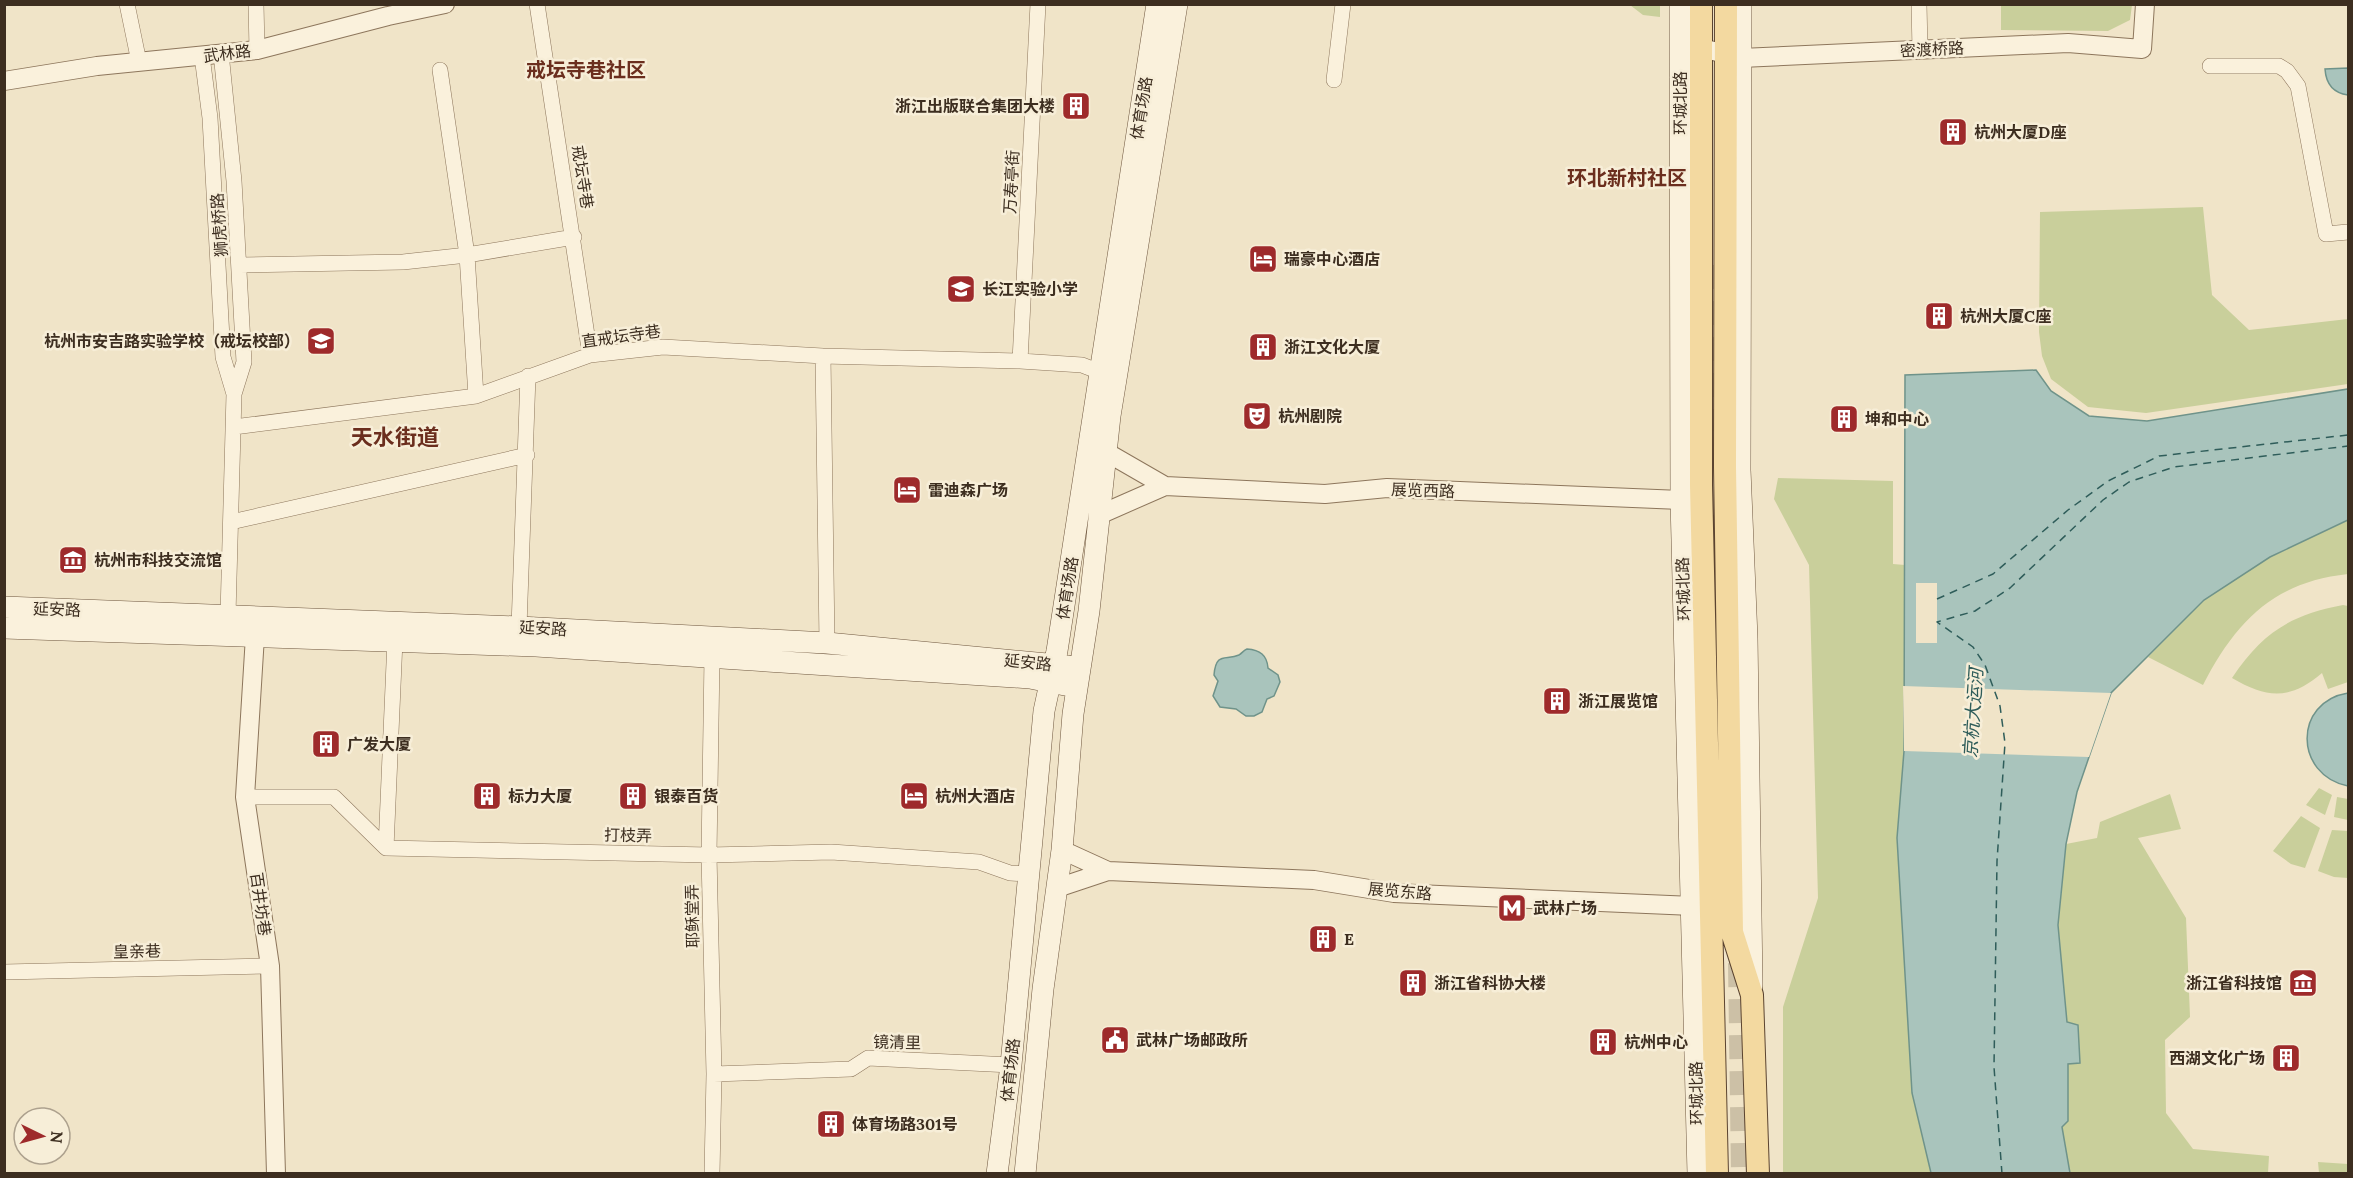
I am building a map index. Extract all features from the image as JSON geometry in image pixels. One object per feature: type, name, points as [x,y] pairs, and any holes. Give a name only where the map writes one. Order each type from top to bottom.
[{"type":"main road","name":"体育场路","points":[[997,1173],[1011,1065],[1044,711],[1052,673],[1157,4]]},
{"type":"main road","name":"体育场路","points":[[1025,1173],[1043,989],[1062,850],[1079,677],[1089,611],[1106,452],[1144,194],[1177,4]]},
{"type":"main road","name":"环城北路","points":[[1680,4],[1681,500],[1698,1173]]},
{"type":"main road","name":"环城北路","points":[[1701,4],[1701,485],[1717,1173]]},
{"type":"main road","points":[[1726,4],[1733,56]]},
{"type":"main road","points":[[1741,4],[1733,56],[1725,467],[1732,932],[1752,994],[1758,1173]]},
{"type":"main road","name":"延安路","points":[[4,607],[519,627],[827,643],[1079,677]]},
{"type":"main road","name":"延安路","points":[[4,628],[395,640],[712,657],[1030,678],[1052,673]]},
{"type":"main road","points":[[839,674],[1028,688],[1052,673]]},
{"type":"street","points":[[127,4],[139,62]]},
{"type":"street","points":[[256,4],[257,50]]},
{"type":"street","name":"武林路","points":[[4,81],[139,62],[257,50],[388,16],[445,4]]},
{"type":"street","name":"戒坛寺巷","points":[[537,4],[590,355]]},
{"type":"street","name":"万寿亭街","points":[[1020,361],[1038,4]]},
{"type":"street","points":[[1334,80],[1343,4]]},
{"type":"street","points":[[1919,4],[1920,50]]},
{"type":"street","name":"密渡桥路","points":[[1680,42],[1733,56],[2068,43],[2142,49],[2145,4]]},
{"type":"street","name":"狮虎桥路","points":[[221,53],[240,265],[244,362],[234,394]]},
{"type":"street","name":"狮虎桥路","points":[[202,56],[210,118],[223,357],[234,394],[228,615]]},
{"type":"street","points":[[2210,66],[2279,66],[2287,71],[2298,86],[2326,234],[2349,232]]},
{"type":"street","points":[[441,70],[467,255],[476,396]]},
{"type":"street","points":[[240,265],[403,262],[467,255],[574,237]]},
{"type":"street","name":"直戒坛寺巷","points":[[234,427],[476,396],[590,355],[663,347],[823,356],[1020,361],[1082,365],[1100,372]]},
{"type":"street","points":[[823,356],[827,643]]},
{"type":"street","points":[[519,627],[527,455],[528,376]]},
{"type":"street","name":"展览西路","points":[[1106,452],[1165,486],[1325,494],[1387,488],[1681,500]]},
{"type":"street","points":[[231,522],[527,455]]},
{"type":"street","name":"展览西路","points":[[1099,516],[1165,486]]},
{"type":"street","name":"百井坊巷","points":[[255,636],[245,797],[270,966],[276,1173]]},
{"type":"street","points":[[386,848],[395,640]]},
{"type":"street","name":"耶稣堂弄","points":[[712,657],[709,855],[714,1074],[712,1173]]},
{"type":"street","points":[[245,797],[334,797],[386,848]]},
{"type":"street","name":"打枝弄","points":[[386,848],[709,855],[831,852],[979,862],[1010,873],[1029,874]]},
{"type":"street","name":"展览东路","points":[[1062,850],[1108,871]]},
{"type":"street","name":"展览东路","points":[[1057,888],[1108,871],[1314,880],[1394,893],[1693,906]]},
{"type":"street","name":"皇亲巷","points":[[4,972],[270,966]]},
{"type":"street","name":"镜清里","points":[[714,1074],[852,1069],[868,1058],[1011,1065]]},
{"type":"green space","points":[[2001,4],[2132,5],[2130,20],[2108,31],[2001,30]]},
{"type":"green space","points":[[1630,5],[1660,5],[1660,17],[1643,15]]},
{"type":"green space","points":[[2203,207],[2212,295],[2249,330],[2348,319],[2348,384],[2146,413],[2088,407],[2051,379],[2042,356],[2039,332],[2040,212]]},
{"type":"green space","points":[[1778,478],[1893,481],[1893,564],[1905,565],[1904,751],[1897,838],[1912,1093],[1931,1173],[1783,1173],[1783,1007],[1818,898],[1809,565],[1774,499]]},
{"type":"green space","points":[[2348,520],[2348,574],[2322,578],[2299,586],[2260,608],[2229,642],[2203,685],[2148,657],[2204,600],[2270,557]]},
{"type":"green space","points":[[2343,605],[2348,606],[2348,682],[2328,689],[2322,673],[2300,688],[2278,694],[2257,690],[2232,678],[2255,649],[2279,628],[2308,614]]},
{"type":"green space","points":[[2319,788],[2332,795],[2325,815],[2306,805]]},
{"type":"green space","points":[[2170,794],[2181,829],[2138,838],[2186,918],[2190,1017],[2165,1040],[2166,1113],[2193,1149],[2269,1156],[2268,1173],[2070,1173],[2062,1127],[2068,1121],[2068,1063],[2080,1063],[2067,1023],[2058,925],[2066,844],[2097,838],[2100,822]]},
{"type":"green space","points":[[2337,797],[2348,799],[2348,820],[2334,817]]},
{"type":"green space","points":[[2301,816],[2320,828],[2305,868],[2291,864],[2273,851]]},
{"type":"green space","points":[[2332,830],[2348,831],[2348,878],[2334,877],[2318,871]]},
{"type":"green space","points":[[2318,1162],[2348,1164],[2348,1173],[2319,1173]]},
{"type":"water","points":[[2348,68],[2348,95],[2331,87],[2325,69]]},
{"type":"water","name":"京杭大运河","points":[[2036,370],[2051,391],[2089,416],[2147,421],[2348,389],[2348,520],[2270,557],[2204,600],[2111,693],[2077,792],[2066,844],[2058,925],[2067,1022],[2078,1025],[2080,1063],[2068,1064],[2068,1121],[2062,1127],[2070,1173],[1931,1173],[1912,1093],[1897,838],[1904,751],[1905,375]]},
{"type":"water","points":[[1247,649],[1262,654],[1268,668],[1278,675],[1280,682],[1274,696],[1267,699],[1262,712],[1254,716],[1246,716],[1236,709],[1220,707],[1213,696],[1218,681],[1214,675],[1215,667],[1219,660],[1234,657]]},
{"type":"water","points":[[2348,693],[2348,786],[2330,779],[2317,768],[2310,754],[2307,739],[2310,723],[2317,710],[2330,699]]},
{"type":"pier","points":[[1916,583],[1937,583],[1937,643],[1916,643]]},
{"type":"pier","points":[[1903,686],[2111,693],[2089,757],[1904,751]]},
{"type":"ferry route","points":[[1937,599],[1993,574],[2068,510],[2108,481],[2159,456],[2348,435]]},
{"type":"ferry route","points":[[2002,1174],[1994,1067],[1997,861],[2005,743],[2000,706],[1985,665],[1973,647],[1937,622],[1975,611],[2010,588],[2103,500],[2129,482],[2174,467],[2348,446]]},
{"type":"tunnel","points":[[1712,265],[1714,431]]},
{"type":"tunnel","points":[[1740,963],[1743,1174]]},
{"type":"place","name":"浙江出版联合集团大楼","points":[[1076,106]]},
{"type":"place","name":"杭州大厦D座","points":[[1953,132]]},
{"type":"place","name":"瑞豪中心酒店","points":[[1263,259]]},
{"type":"place","name":"长江实验小学","points":[[961,289]]},
{"type":"place","name":"杭州大厦C座","points":[[1939,316]]},
{"type":"place","name":"杭州市安吉路实验学校（戒坛校部）","points":[[321,341]]},
{"type":"place","name":"浙江文化大厦","points":[[1263,347]]},
{"type":"place","name":"杭州剧院","points":[[1257,416]]},
{"type":"place","name":"坤和中心","points":[[1844,419]]},
{"type":"place","name":"雷迪森广场","points":[[907,490]]},
{"type":"place","name":"杭州市科技交流馆","points":[[73,560]]},
{"type":"place","name":"浙江展览馆","points":[[1557,701]]},
{"type":"place","name":"广发大厦","points":[[326,744]]},
{"type":"place","name":"标力大厦","points":[[487,796]]},
{"type":"place","name":"银泰百货","points":[[633,796]]},
{"type":"place","name":"杭州大酒店","points":[[914,796]]},
{"type":"place","name":"武林广场","points":[[1512,908]]},
{"type":"place","name":"E","points":[[1323,939]]},
{"type":"place","name":"浙江省科协大楼","points":[[1413,983]]},
{"type":"place","name":"浙江省科技馆","points":[[2303,983]]},
{"type":"place","name":"武林广场邮政所","points":[[1115,1040]]},
{"type":"place","name":"杭州中心","points":[[1603,1042]]},
{"type":"place","name":"西湖文化广场","points":[[2286,1058]]},
{"type":"place","name":"体育场路301号","points":[[831,1124]]},
{"type":"district","name":"戒坛寺巷社区","points":[[586,69]]},
{"type":"district","name":"环北新村社区","points":[[1627,177]]},
{"type":"district","name":"天水街道","points":[[395,437]]}]
